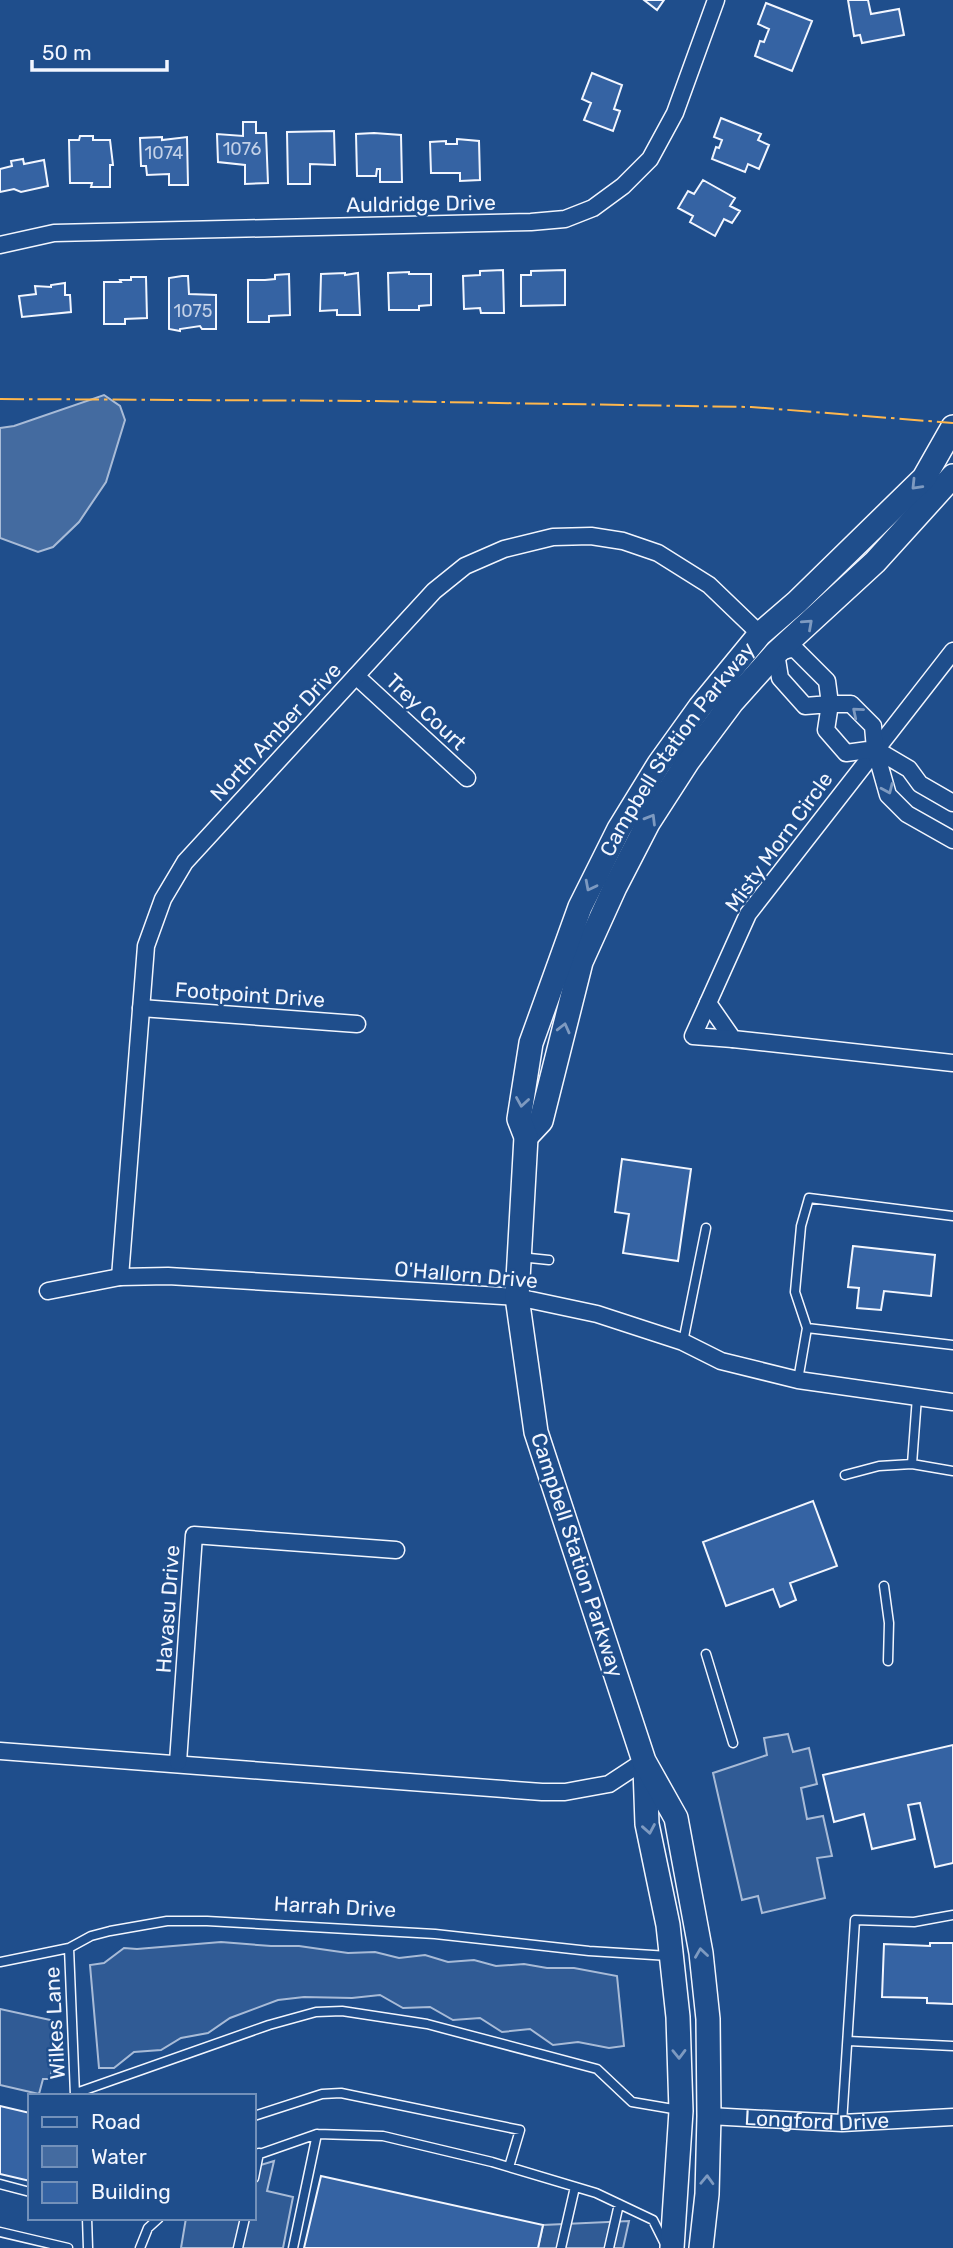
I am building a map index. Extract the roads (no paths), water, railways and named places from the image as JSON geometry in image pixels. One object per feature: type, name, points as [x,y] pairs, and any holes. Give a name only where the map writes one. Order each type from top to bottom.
[{"type":"street","name":"Auldridge Drive","points":[[0,245],[54,233],[565,219],[593,208],[623,186],[650,159],[675,113],[716,0]]},
{"type":"street","name":"Campbell Station Parkway","points":[[701,2248],[707,2194],[709,2116],[708,2019],[701,1953],[676,1818],[644,1761],[536,1432],[517,1297],[526,1137],[519,1119],[531,1043],[580,907],[619,829],[659,764],[700,707],[760,634],[797,602],[924,478],[953,427]]},
{"type":"street","name":"Campbell Station Parkway","points":[[526,1137],[541,1121],[580,962],[642,834],[688,761],[732,702],[776,653],[875,562],[953,476]]},
{"type":"street","name":"North Amber Drive","points":[[120,1277],[146,946],[163,899],[185,862],[434,591],[466,566],[504,549],[553,537],[591,536],[623,541],[658,553],[709,585],[760,634]]},
{"type":"street","points":[[760,634],[776,653],[780,678],[805,706],[851,704],[873,726],[874,749],[888,795],[907,814],[953,840]]},
{"type":"street","points":[[776,653],[793,648],[827,681],[830,704],[826,730],[846,753],[874,749],[909,769],[920,784],[953,803]]},
{"type":"street","name":"Misty Morn Circle","points":[[953,651],[748,914],[693,1036],[953,1063]]},
{"type":"street","name":"Trey Court","points":[[356,676],[467,778]]},
{"type":"street","points":[[708,1003],[733,1039]]},
{"type":"street","name":"Footpoint Drive","points":[[141,1008],[357,1024]]},
{"type":"street","name":"O'Hallorn Drive","points":[[48,1291],[120,1277],[168,1276],[517,1297],[597,1314],[683,1342],[721,1361],[798,1380],[953,1402]]},
{"type":"street","name":"Havasu Drive","points":[[178,1762],[194,1535],[396,1550]]},
{"type":"street","points":[[0,1751],[565,1792],[609,1784],[644,1761]]},
{"type":"street","name":"Campbell Station Parkway","points":[[644,1761],[647,1824],[662,1891],[678,2017],[681,2111],[670,2248]]},
{"type":"street","name":"Longford Drive","points":[[681,2111],[709,2116],[842,2123],[953,2117]]},
{"type":"lane","points":[[798,1380],[807,1328],[795,1292],[801,1226],[809,1198],[953,1216]]},
{"type":"lane","points":[[683,1342],[705,1228]]},
{"type":"lane","points":[[519,1257],[549,1260]]},
{"type":"lane","points":[[807,1328],[953,1345]]},
{"type":"lane","points":[[912,1464],[917,1397]]},
{"type":"lane","points":[[845,1475],[879,1466],[912,1464],[953,1471]]},
{"type":"lane","points":[[884,1586],[888,1661]]},
{"type":"lane","points":[[706,1654],[733,1743]]},
{"type":"lane","points":[[842,2123],[855,1920],[915,1922],[953,1915]]},
{"type":"lane","name":"Harrah Drive","points":[[0,1962],[69,1948],[91,1936],[110,1931],[167,1921],[435,1934],[589,1951],[672,1956]]},
{"type":"lane","name":"Wilkes Lane","points":[[69,1948],[75,2094]]},
{"type":"lane","points":[[75,2094],[269,2025],[316,2012],[342,2011],[427,2024],[597,2069],[632,2102],[681,2111]]},
{"type":"lane","points":[[848,2041],[953,2046]]},
{"type":"lane","points":[[256,2115],[322,2094],[341,2093],[384,2100],[520,2130],[509,2167]]},
{"type":"lane","points":[[257,2154],[317,2134],[383,2136],[509,2167],[596,2193],[653,2220],[670,2248]]},
{"type":"lane","points":[[293,2248],[317,2134]]},
{"type":"lane","points":[[0,2185],[28,2192]]},
{"type":"lane","points":[[561,2248],[575,2187]]},
{"type":"lane","points":[[609,2248],[619,2204]]},
{"type":"lane","points":[[87,2220],[88,2248]]},
{"type":"lane","points":[[140,2248],[148,2228],[157,2220]]},
{"type":"lane","points":[[239,2248],[245,2220]]},
{"type":"lane","points":[[0,2232],[68,2248]]},
{"type":"water","points":[[104,395],[120,406],[125,420],[106,482],[79,522],[53,547],[38,552],[0,538],[0,428],[14,426]]}]
